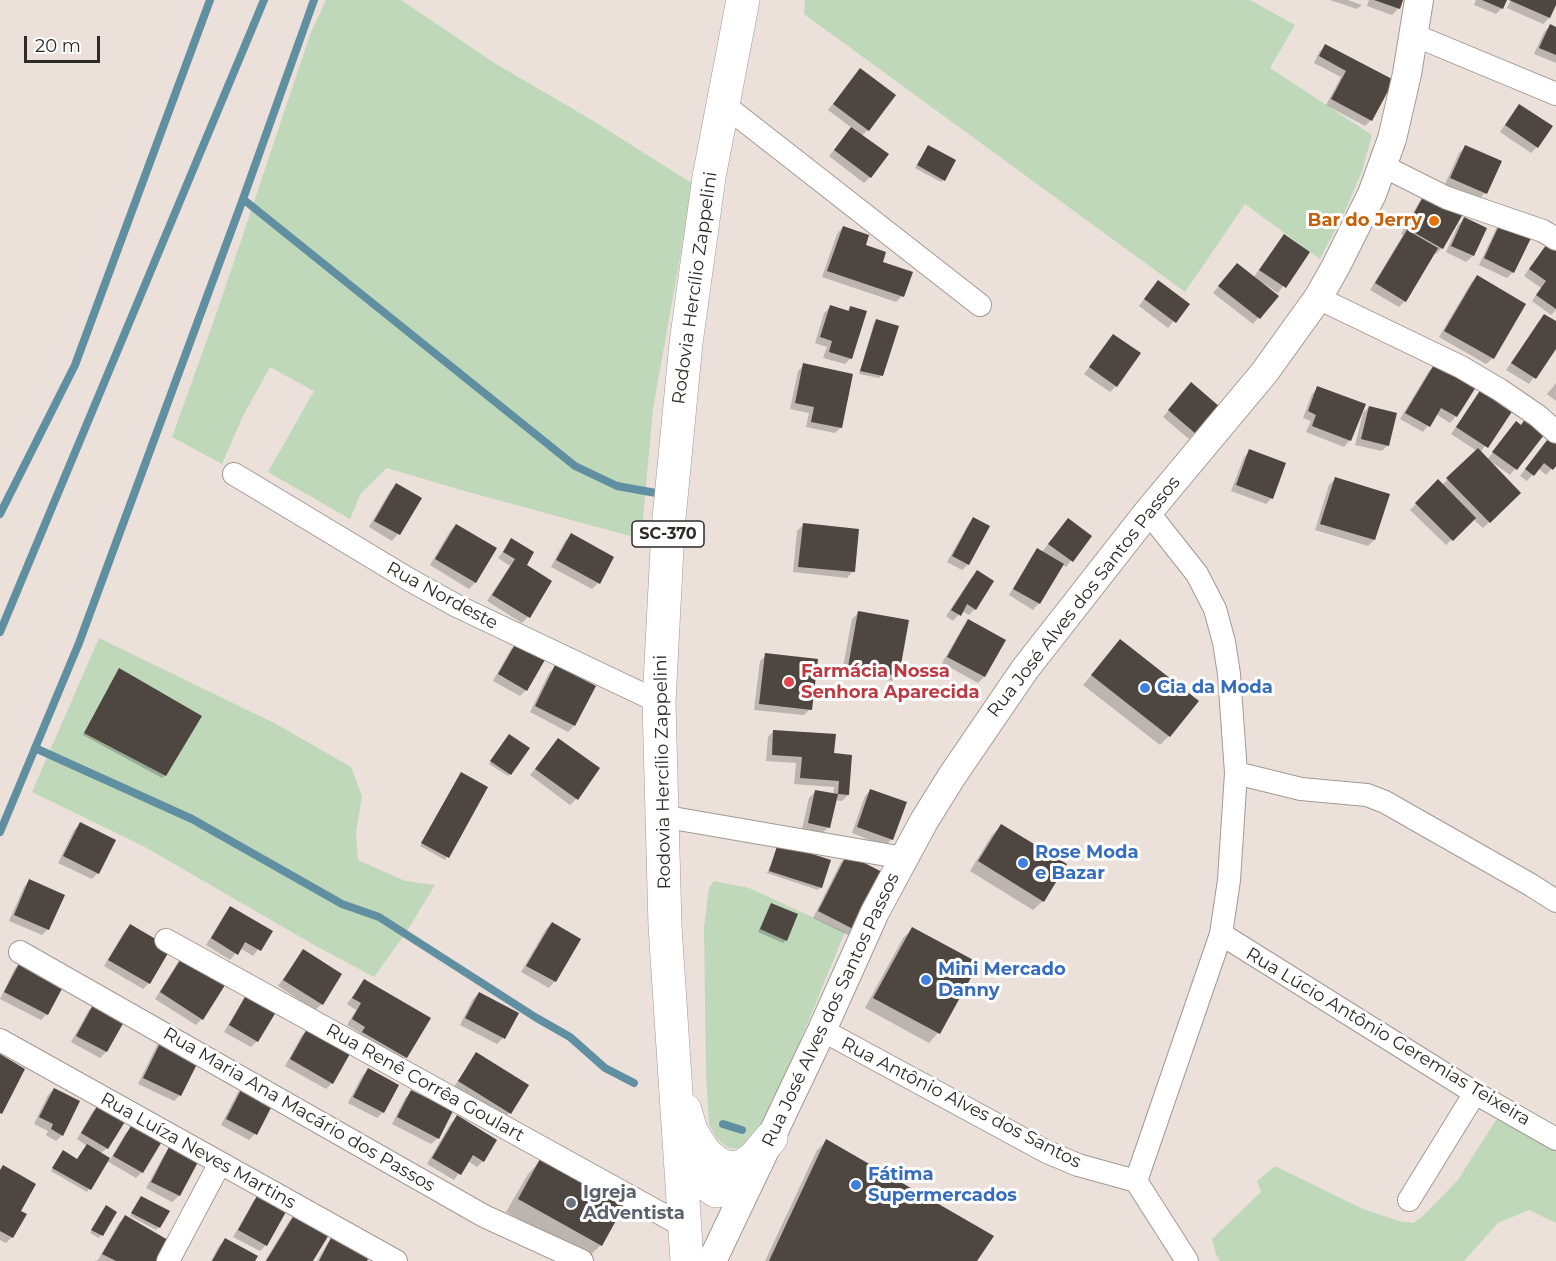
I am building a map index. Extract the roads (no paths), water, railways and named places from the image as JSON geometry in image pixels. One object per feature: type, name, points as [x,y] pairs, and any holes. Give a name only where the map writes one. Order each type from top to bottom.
[{"type":"main road","name":"Rodovia Hercílio Zappelini","points":[[693,1250],[680,1161],[665,926],[659,702],[668,529],[686,343],[709,177],[743,0]]},
{"type":"main road","points":[[676,1073],[691,1131],[704,1152],[717,1163],[729,1168],[743,1166],[755,1157],[771,1138]]},
{"type":"main road","points":[[680,1161],[716,1191],[730,1189],[739,1185],[748,1176],[771,1138]]},
{"type":"street","name":"Rua José Alves dos Santos Passos","points":[[693,1250],[741,1201],[875,912],[940,794],[1025,669],[1148,512],[1264,373],[1318,298],[1355,231],[1383,166],[1395,128],[1419,0]]},
{"type":"street","points":[[1414,35],[1556,94]]},
{"type":"street","points":[[723,104],[980,305]]},
{"type":"street","points":[[1383,166],[1447,198],[1542,231],[1556,239]]},
{"type":"street","points":[[1318,298],[1461,367],[1538,416],[1556,432]]},
{"type":"street","name":"Rua Nordeste","points":[[234,474],[400,575],[457,606],[659,702]]},
{"type":"street","points":[[1148,512],[1197,574],[1215,609],[1224,642],[1229,674],[1236,773],[1229,880],[1221,934],[1136,1181],[1187,1261]]},
{"type":"street","points":[[1236,773],[1300,789],[1367,795],[1556,901]]},
{"type":"street","points":[[661,816],[904,858]]},
{"type":"street","name":"Rua Lúcio Antônio Geremias Teixeira","points":[[1221,934],[1475,1093],[1556,1139]]},
{"type":"street","name":"Rua Renê Corrêa Goulart","points":[[166,940],[693,1250]]},
{"type":"street","name":"Rua Maria Ana Macário dos Passos","points":[[20,952],[484,1216],[582,1261]]},
{"type":"street","name":"Rua Antônio Alves dos Santos","points":[[822,1030],[1047,1152],[1078,1166],[1136,1181]]},
{"type":"street","name":"Rua Luíza Neves Martins","points":[[0,1040],[396,1261]]},
{"type":"street","points":[[1409,1200],[1475,1093]]},
{"type":"street","points":[[168,1261],[219,1163]]},
{"type":"waterway","points":[[0,514],[75,365],[210,0]]},
{"type":"waterway","points":[[0,632],[264,0]]},
{"type":"waterway","points":[[0,832],[79,643],[314,0]]},
{"type":"waterway","points":[[243,199],[575,466],[617,486],[656,493]]},
{"type":"waterway","points":[[35,748],[192,819],[342,904],[379,917],[570,1037],[605,1068],[634,1083]]},
{"type":"waterway","points":[[723,1124],[742,1130]]},
{"type":"place","name":"Bar do Jerry","points":[[1434,221]]},
{"type":"place","name":"Farmácia Nossa Senhora Aparecida","points":[[789,682]]},
{"type":"place","name":"Cia da Moda","points":[[1145,688]]},
{"type":"place","name":"Rose Moda e Bazar","points":[[1023,863]]},
{"type":"place","name":"Mini Mercado Danny","points":[[926,980]]},
{"type":"place","name":"Fátima Supermercados","points":[[856,1185]]},
{"type":"place","name":"Igreja Adventista","points":[[571,1203]]}]
